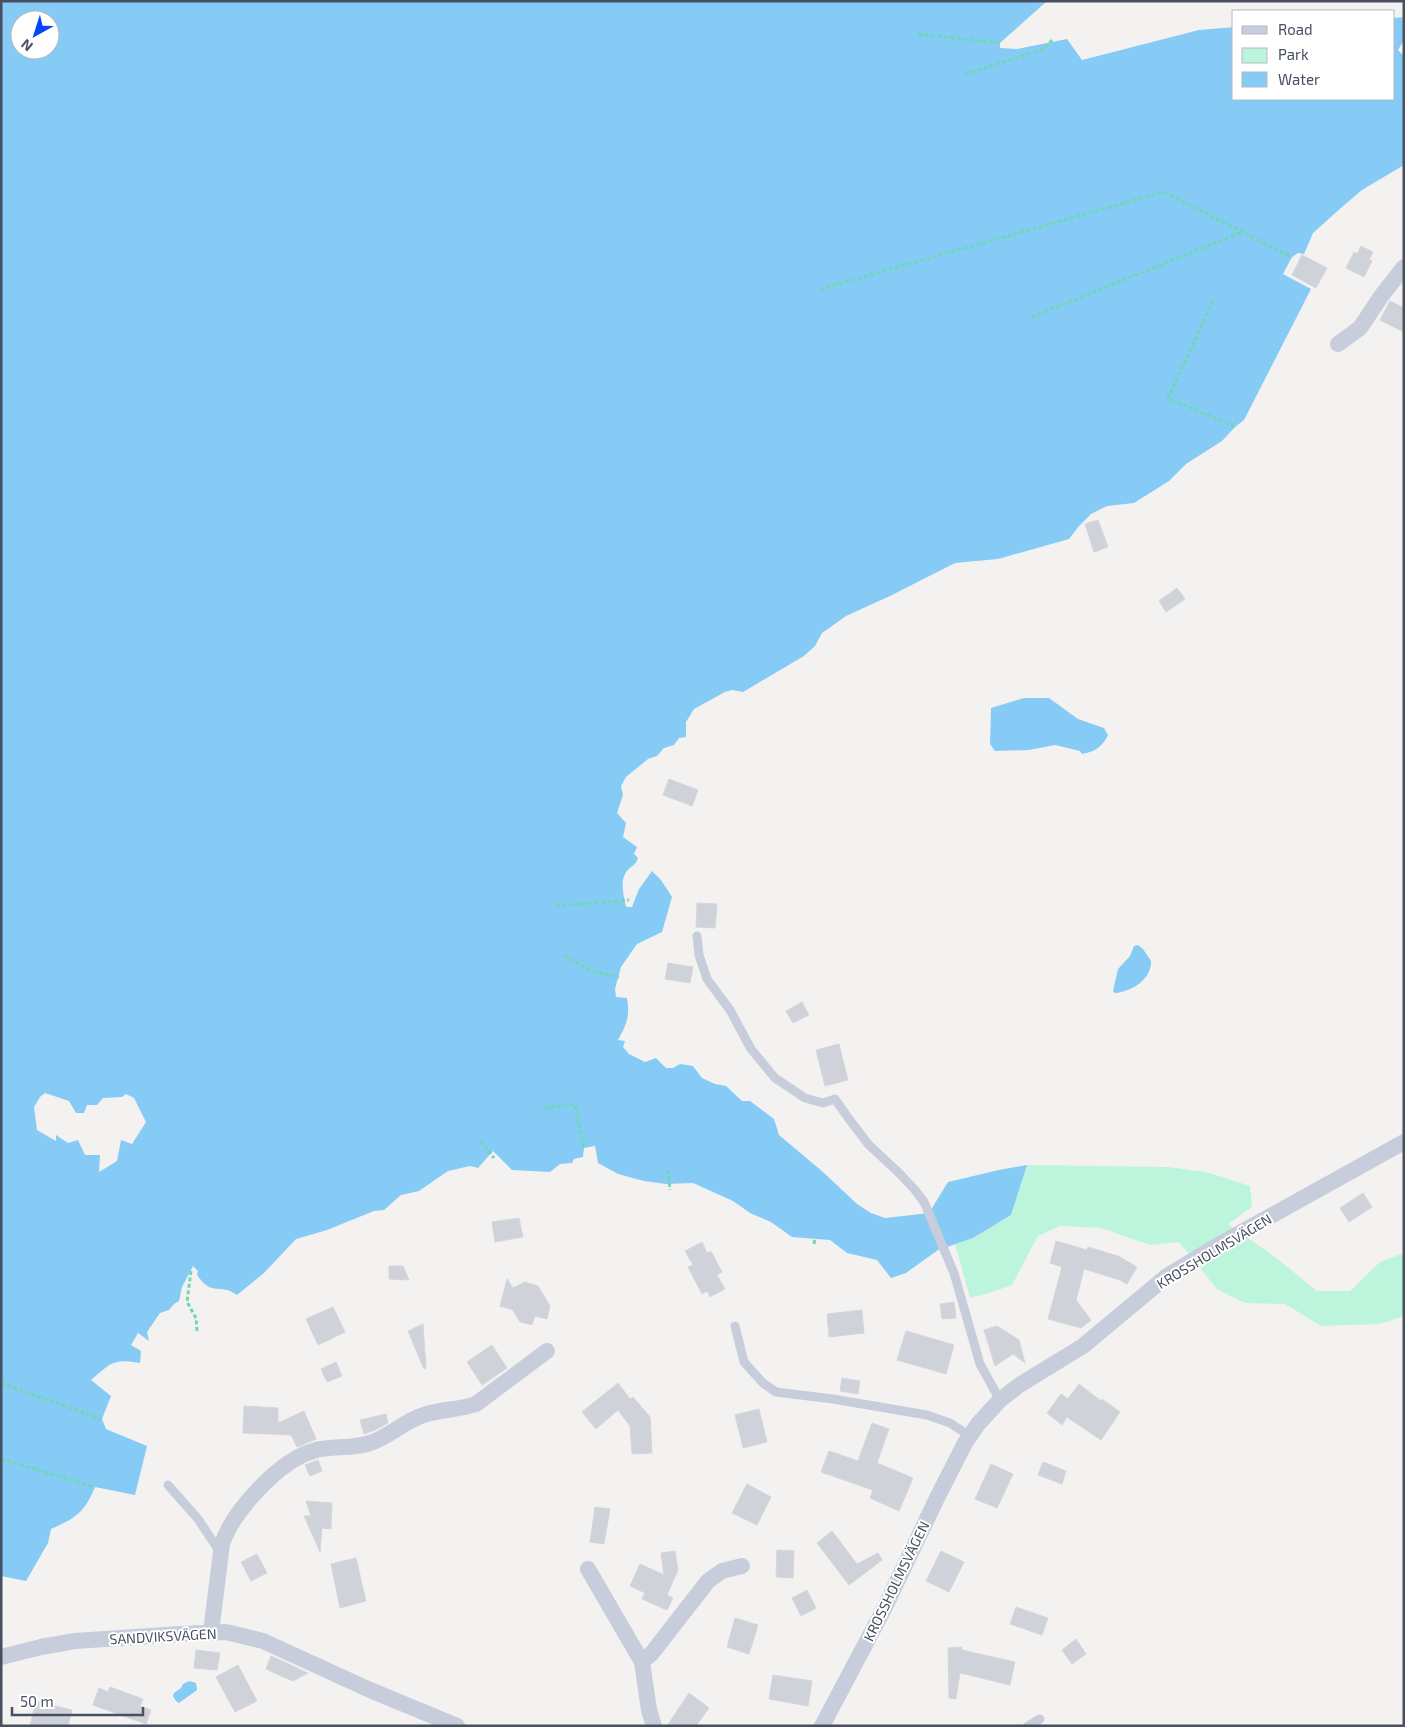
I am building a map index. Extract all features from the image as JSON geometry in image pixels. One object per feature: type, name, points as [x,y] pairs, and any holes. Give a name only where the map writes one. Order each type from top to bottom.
[{"type":"street","points":[[1338,344],[1360,328],[1404,267]]},
{"type":"street","name":"KROSSHOLMSVÄGEN","points":[[822,1726],[884,1609],[938,1496],[970,1436],[982,1418],[1018,1386],[1083,1346],[1167,1276],[1404,1142]]},
{"type":"street","points":[[211,1632],[220,1552],[225,1533],[230,1524],[268,1478],[289,1463],[313,1450],[342,1448],[373,1442],[391,1434],[424,1414],[465,1408],[476,1404],[548,1352]]},
{"type":"street","points":[[642,1662],[652,1653],[708,1581],[722,1571],[742,1566]]},
{"type":"street","points":[[588,1569],[642,1662],[649,1710],[654,1726]]},
{"type":"street","name":"SANDVIKSVÄGEN","points":[[1,1657],[41,1647],[75,1642],[211,1632],[234,1633],[263,1641],[370,1690],[457,1726]]},
{"type":"lane","points":[[697,936],[699,955],[707,979],[730,1010],[751,1049],[775,1078],[805,1098],[823,1103],[836,1099],[869,1145],[899,1173],[924,1202],[954,1273],[980,1364],[1000,1400]]},
{"type":"lane","points":[[735,1326],[744,1362],[763,1384],[776,1392],[833,1399],[927,1416],[950,1423],[970,1436]]},
{"type":"lane","points":[[168,1485],[198,1519],[220,1552]]},
{"type":"lane","points":[[1028,1726],[1040,1719]]},
{"type":"path","points":[[918,34],[1000,43]]},
{"type":"path","points":[[964,74],[1044,49],[1052,40]]},
{"type":"path","points":[[820,289],[1162,192],[1292,257]]},
{"type":"path","points":[[1032,317],[1242,232]]},
{"type":"path","points":[[1213,301],[1168,398],[1235,427]]},
{"type":"path","points":[[556,906],[629,900]]},
{"type":"path","points":[[564,956],[592,971],[619,977]]},
{"type":"path","points":[[544,1108],[575,1104],[584,1148]]},
{"type":"path","points":[[481,1140],[494,1158]]},
{"type":"path","points":[[668,1170],[670,1190]]},
{"type":"path","points":[[814,1244],[815,1237]]},
{"type":"path","points":[[191,1271],[187,1302],[196,1318],[197,1331]]},
{"type":"path","points":[[1,1383],[102,1419]]},
{"type":"path","points":[[1,1459],[95,1487]]},
{"type":"green space","points":[[1027,1165],[1168,1167],[1206,1172],[1250,1186],[1252,1207],[1228,1224],[1279,1260],[1317,1291],[1350,1291],[1380,1262],[1404,1253],[1404,1316],[1380,1324],[1321,1326],[1285,1304],[1245,1303],[1217,1289],[1179,1242],[1150,1245],[1101,1228],[1060,1226],[1038,1236],[1012,1285],[970,1298],[955,1244],[973,1238],[1011,1215]]},
{"type":"water","points":[[1,1],[1047,1],[1000,43],[1000,48],[1017,49],[1067,39],[1082,60],[1199,30],[1232,27],[1232,100],[1395,100],[1395,18],[1404,17],[1404,40],[1398,50],[1404,56],[1404,165],[1362,190],[1313,233],[1304,254],[1298,253],[1292,257],[1283,274],[1311,289],[1244,420],[1222,441],[1186,464],[1169,481],[1134,503],[1107,506],[1091,514],[1069,539],[998,559],[955,563],[846,616],[822,633],[815,646],[804,656],[743,692],[732,690],[725,692],[694,709],[686,722],[686,737],[679,738],[674,745],[664,748],[657,756],[648,759],[626,777],[621,786],[623,795],[617,813],[626,823],[623,837],[637,847],[634,854],[638,858],[636,863],[626,872],[623,882],[626,907],[632,907],[639,889],[652,871],[661,880],[672,897],[662,932],[637,944],[621,967],[615,989],[616,997],[627,998],[628,1015],[618,1040],[625,1041],[623,1047],[629,1054],[645,1062],[656,1058],[666,1068],[673,1068],[680,1064],[693,1066],[702,1078],[715,1084],[726,1086],[742,1101],[750,1101],[774,1119],[779,1135],[857,1204],[871,1213],[885,1218],[929,1213],[948,1182],[1027,1165],[1011,1215],[973,1238],[938,1250],[906,1273],[891,1278],[877,1260],[847,1253],[830,1240],[792,1237],[771,1222],[750,1213],[733,1201],[693,1183],[666,1184],[644,1181],[618,1174],[598,1163],[595,1146],[584,1148],[583,1157],[574,1159],[572,1163],[560,1164],[550,1172],[512,1170],[493,1151],[478,1168],[470,1166],[448,1171],[419,1191],[401,1195],[384,1210],[374,1211],[327,1230],[296,1239],[264,1273],[237,1295],[231,1291],[207,1286],[197,1275],[198,1271],[193,1266],[182,1287],[179,1301],[169,1310],[160,1313],[147,1332],[149,1341],[138,1333],[131,1345],[141,1351],[140,1363],[124,1361],[113,1363],[91,1380],[111,1396],[102,1419],[106,1429],[147,1446],[135,1495],[95,1487],[87,1503],[79,1513],[51,1529],[48,1543],[26,1581],[1,1576]],"holes":[[[45,1093],[69,1101],[76,1113],[84,1113],[87,1105],[97,1105],[103,1098],[122,1097],[126,1094],[134,1098],[146,1122],[132,1144],[121,1140],[117,1161],[99,1172],[100,1155],[85,1155],[78,1140],[68,1143],[56,1135],[56,1141],[37,1130],[34,1107]]]},
{"type":"water","points":[[1024,698],[1049,698],[1078,719],[1104,728],[1108,735],[1098,748],[1082,754],[1080,751],[1055,745],[1029,750],[995,751],[990,744],[991,708]]},
{"type":"water","points":[[1138,945],[1151,961],[1148,973],[1134,987],[1115,993],[1113,991],[1118,969],[1130,956],[1134,946]]},
{"type":"water","points":[[189,1681],[196,1683],[197,1690],[179,1703],[173,1696],[174,1693]]},
{"type":"building","points":[[1361,246],[1373,252],[1369,260],[1372,261],[1364,277],[1346,268],[1354,252],[1357,254]]},
{"type":"building","points":[[1302,255],[1327,268],[1316,288],[1292,275]]},
{"type":"building","points":[[1390,301],[1404,308],[1404,332],[1380,320]]},
{"type":"building","points":[[1098,520],[1108,547],[1094,552],[1085,524]]},
{"type":"building","points":[[1177,588],[1185,599],[1166,612],[1159,601]]},
{"type":"building","points":[[669,779],[698,790],[692,806],[663,795]]},
{"type":"building","points":[[697,903],[717,904],[715,928],[696,927]]},
{"type":"building","points":[[668,963],[693,967],[690,983],[665,979]]},
{"type":"building","points":[[802,1002],[809,1015],[793,1023],[786,1011]]},
{"type":"building","points":[[839,1044],[848,1080],[825,1086],[816,1050]]},
{"type":"building","points":[[1363,1193],[1372,1207],[1349,1222],[1340,1208]]},
{"type":"building","points":[[519,1218],[523,1237],[495,1242],[492,1222]]},
{"type":"building","points":[[1056,1241],[1087,1250],[1088,1247],[1118,1256],[1137,1267],[1127,1284],[1084,1269],[1076,1300],[1091,1320],[1081,1328],[1048,1319],[1062,1267],[1050,1263]]},
{"type":"building","points":[[702,1242],[707,1253],[711,1251],[722,1272],[717,1275],[725,1289],[710,1297],[707,1291],[702,1294],[688,1267],[693,1265],[685,1251]]},
{"type":"building","points":[[389,1266],[403,1266],[409,1280],[389,1279]]},
{"type":"building","points":[[507,1279],[513,1288],[525,1282],[538,1286],[550,1306],[547,1319],[535,1316],[532,1325],[520,1322],[513,1310],[500,1306]]},
{"type":"building","points":[[954,1302],[956,1318],[942,1319],[940,1304]]},
{"type":"building","points":[[333,1307],[345,1332],[318,1345],[306,1319]]},
{"type":"building","points":[[862,1310],[864,1333],[829,1337],[827,1314]]},
{"type":"building","points":[[423,1324],[426,1368],[424,1369],[408,1331]]},
{"type":"building","points":[[997,1326],[1019,1340],[1025,1363],[1013,1354],[995,1366],[984,1330]]},
{"type":"building","points":[[906,1331],[954,1345],[946,1374],[897,1360]]},
{"type":"building","points":[[492,1345],[507,1368],[482,1385],[467,1362]]},
{"type":"building","points":[[336,1362],[342,1376],[327,1382],[321,1369]]},
{"type":"building","points":[[842,1378],[860,1381],[858,1394],[840,1391]]},
{"type":"building","points":[[618,1383],[630,1399],[633,1397],[650,1417],[652,1453],[632,1454],[630,1426],[618,1410],[596,1429],[582,1412]]},
{"type":"building","points":[[1079,1384],[1101,1401],[1102,1399],[1120,1412],[1101,1440],[1067,1417],[1062,1425],[1047,1413],[1061,1394],[1068,1399]]},
{"type":"building","points":[[244,1406],[278,1408],[278,1423],[304,1411],[316,1439],[297,1447],[291,1435],[243,1433]]},
{"type":"building","points":[[759,1409],[767,1442],[743,1448],[735,1415]]},
{"type":"building","points":[[386,1414],[388,1423],[364,1434],[360,1420]]},
{"type":"building","points":[[872,1423],[889,1429],[877,1463],[913,1478],[899,1511],[870,1498],[873,1490],[821,1472],[829,1451],[858,1461]]},
{"type":"building","points":[[318,1460],[322,1471],[310,1476],[305,1465]]},
{"type":"building","points":[[1043,1462],[1066,1471],[1062,1484],[1038,1475]]},
{"type":"building","points":[[991,1464],[1013,1474],[997,1508],[975,1499]]},
{"type":"building","points":[[747,1484],[771,1497],[757,1525],[732,1513]]},
{"type":"building","points":[[306,1501],[332,1503],[331,1529],[322,1528],[320,1552],[304,1516],[311,1516]]},
{"type":"building","points":[[595,1507],[610,1509],[604,1544],[590,1542]]},
{"type":"building","points":[[832,1531],[857,1564],[878,1553],[882,1560],[849,1585],[817,1543]]},
{"type":"building","points":[[777,1550],[794,1551],[793,1578],[776,1577]]},
{"type":"building","points":[[675,1551],[678,1570],[667,1595],[673,1598],[667,1610],[642,1599],[645,1593],[630,1586],[640,1564],[664,1575],[661,1553]]},
{"type":"building","points":[[941,1551],[964,1562],[949,1592],[926,1581]]},
{"type":"building","points":[[257,1554],[267,1573],[251,1581],[241,1562]]},
{"type":"building","points":[[356,1558],[366,1601],[340,1608],[331,1564]]},
{"type":"building","points":[[807,1590],[816,1608],[801,1616],[792,1598]]},
{"type":"building","points":[[1016,1607],[1048,1618],[1042,1635],[1010,1624]]},
{"type":"building","points":[[735,1618],[758,1625],[749,1654],[727,1647]]},
{"type":"building","points":[[1076,1639],[1086,1654],[1072,1664],[1062,1650]]},
{"type":"building","points":[[962,1647],[962,1650],[1015,1662],[1010,1685],[960,1673],[956,1699],[949,1698],[948,1648]]},
{"type":"building","points":[[196,1650],[220,1653],[217,1670],[194,1668]]},
{"type":"building","points":[[271,1656],[308,1673],[293,1681],[281,1676],[266,1669]]},
{"type":"building","points":[[238,1665],[257,1701],[235,1712],[216,1677]]},
{"type":"building","points":[[773,1675],[812,1681],[808,1706],[769,1699]]},
{"type":"building","points":[[110,1687],[143,1699],[140,1706],[151,1710],[146,1724],[93,1705],[99,1688],[108,1692]]},
{"type":"building","points":[[689,1693],[709,1708],[696,1726],[667,1726]]},
{"type":"building","points":[[36,1701],[72,1710],[68,1726],[30,1726]]}]
